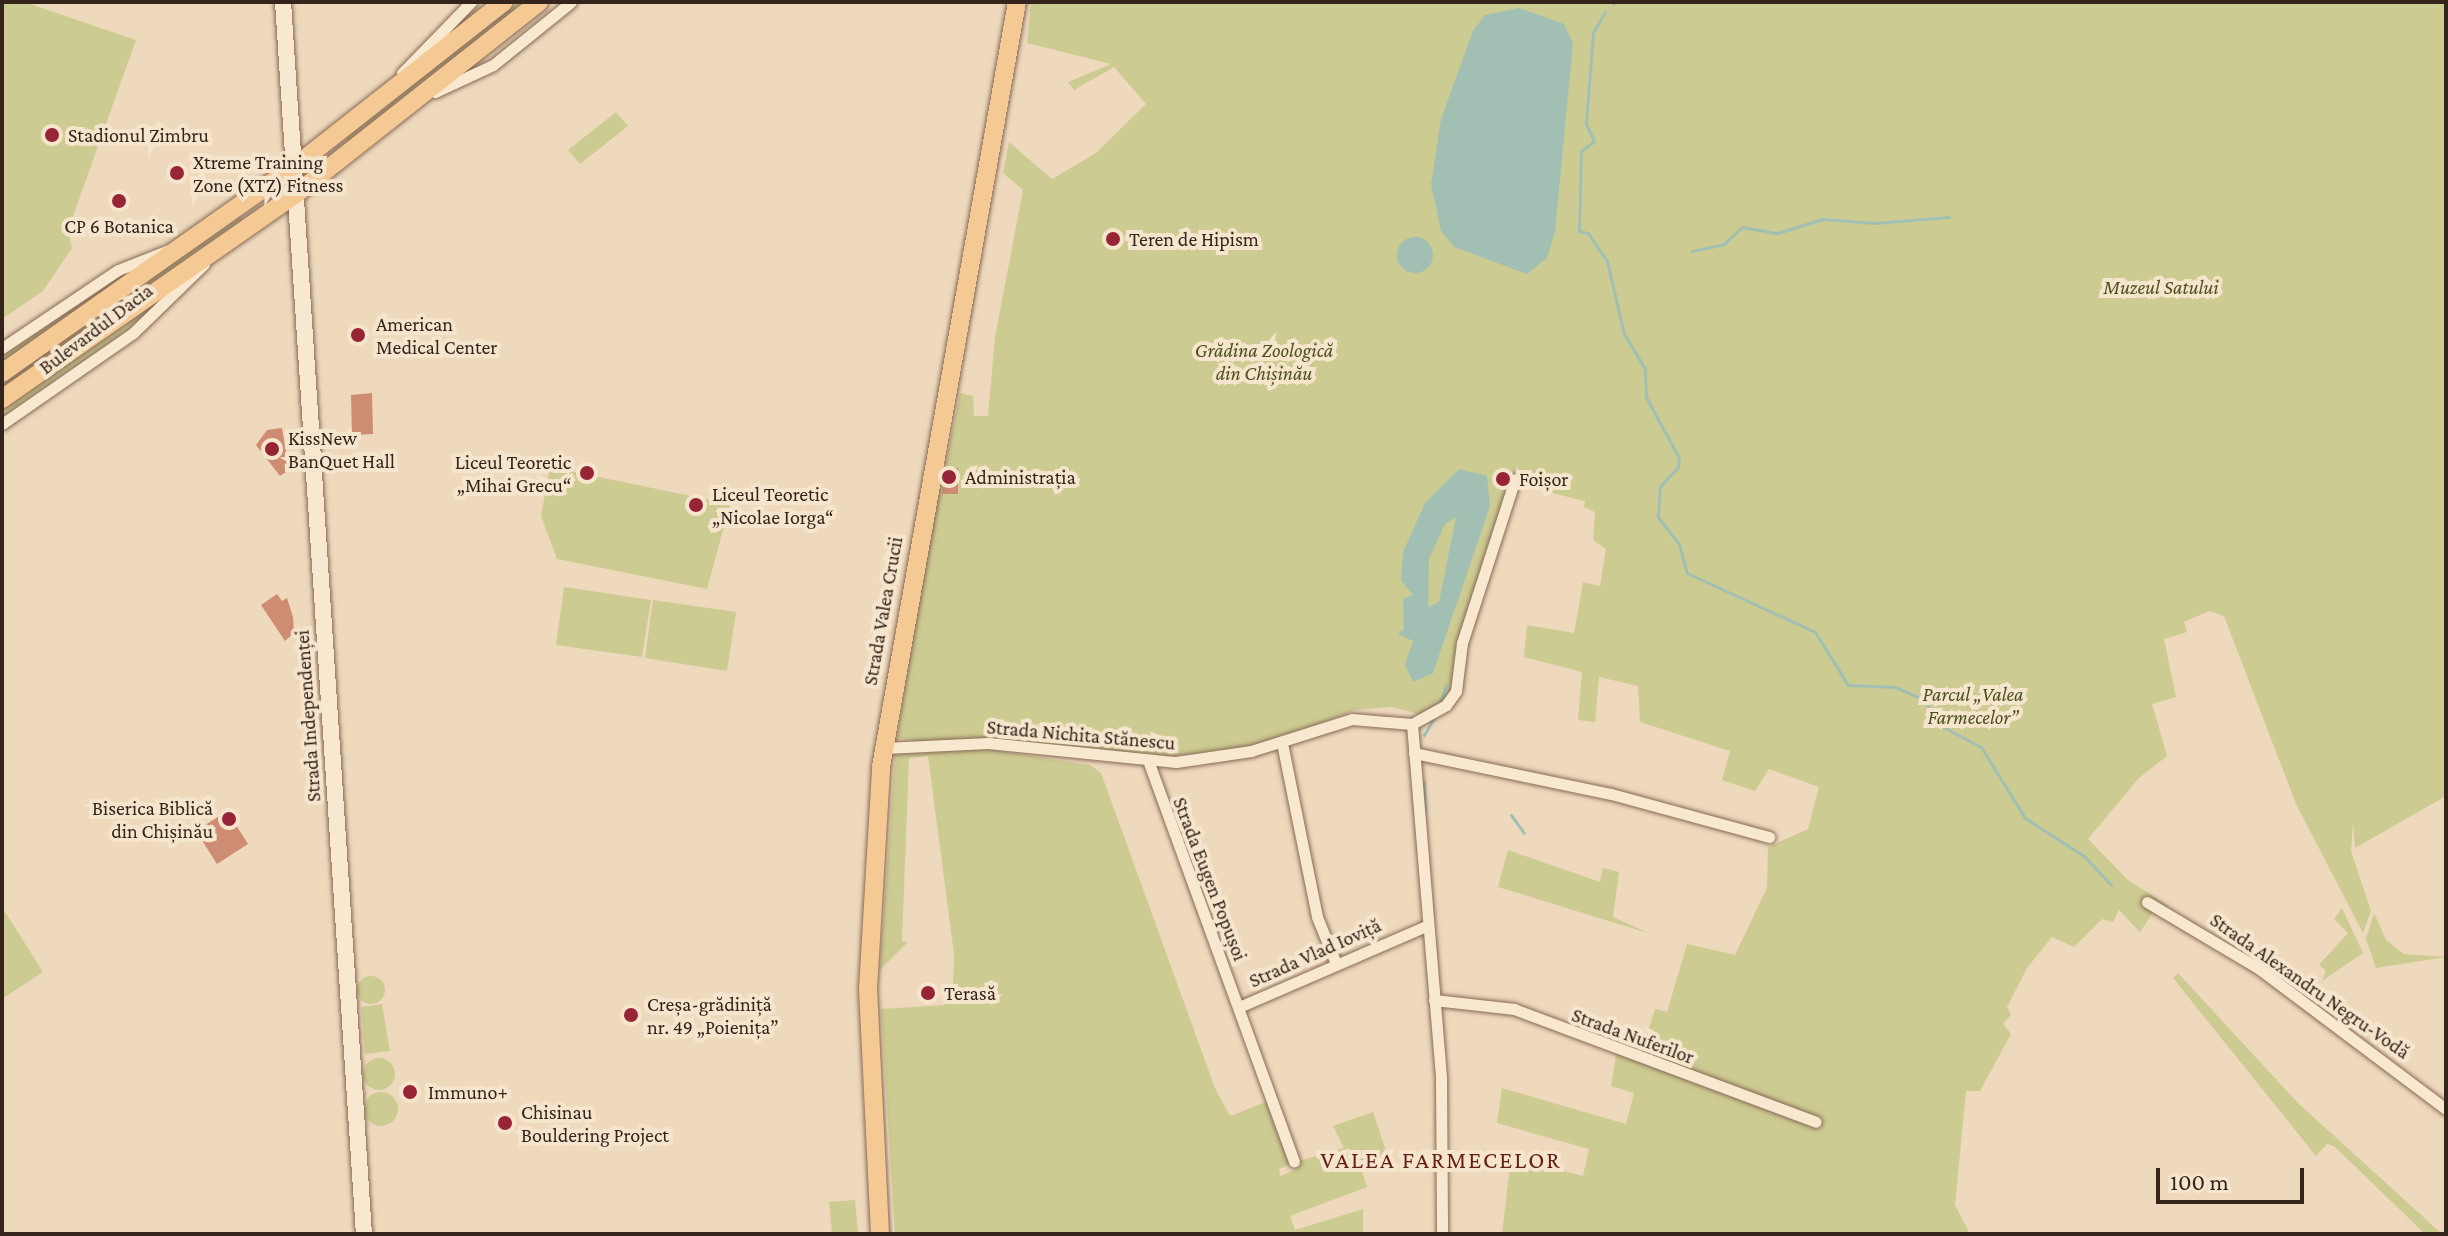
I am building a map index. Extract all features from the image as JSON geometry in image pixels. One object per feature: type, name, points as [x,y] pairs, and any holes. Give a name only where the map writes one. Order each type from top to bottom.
[{"type":"main road","name":"Strada Independenței","points":[[283,2],[364,1234]]},
{"type":"main road","name":"Bulevardul Dacia","points":[[2,373],[294,167],[504,2]]},
{"type":"main road","name":"Bulevardul Dacia","points":[[2,399],[206,260],[296,194],[539,2]]},
{"type":"main road","name":"Strada Valea Crucii","points":[[880,1234],[868,989],[884,748],[1017,2]]},
{"type":"street","name":"Bulevardul Dacia","points":[[389,90],[471,2]]},
{"type":"street","name":"Bulevardul Dacia","points":[[417,101],[493,65],[571,2]]},
{"type":"street","name":"Bulevardul Dacia","points":[[2,348],[118,270],[164,248],[184,246]]},
{"type":"street","name":"Bulevardul Dacia","points":[[2,424],[133,333],[192,282],[206,260]]},
{"type":"street","points":[[1442,1234],[1434,1000],[1424,927],[1412,724],[1446,705],[1456,691],[1462,643],[1515,479]]},
{"type":"street","name":"Strada Nichita Stănescu","points":[[884,748],[988,743],[1149,763],[1206,761],[1282,743],[1352,719],[1412,724]]},
{"type":"street","points":[[1282,743],[1317,917],[1335,961]]},
{"type":"street","points":[[1414,753],[1611,794],[1769,837]]},
{"type":"street","name":"Strada Eugen Popușoi","points":[[1149,763],[1239,1007]]},
{"type":"street","name":"Strada Alexandru Negru-Vodă","points":[[2147,902],[2258,968],[2446,1109]]},
{"type":"street","name":"Strada Vlad Ioviță","points":[[1294,1161],[1239,1007],[1335,961],[1424,927]]},
{"type":"street","name":"Strada Nuferilor","points":[[1434,1000],[1514,1009],[1816,1122]]},
{"type":"green space","name":"Stadionul Zimbru","points":[[2,2],[24,2],[136,40],[68,230],[72,248],[43,291],[2,319]]},
{"type":"green space","points":[[518,2],[527,2],[350,142],[346,138]]},
{"type":"green space","points":[[1031,2],[2446,2],[2446,796],[2355,848],[2353,823],[2351,851],[2371,911],[2363,933],[2296,804],[2224,616],[2209,611],[2184,622],[2187,632],[2164,639],[2176,697],[2152,704],[2167,756],[2139,778],[2088,839],[2128,880],[2169,906],[2156,908],[2140,932],[2119,910],[2113,922],[2102,919],[2074,947],[2052,937],[2027,968],[2007,1007],[2011,1015],[2003,1023],[2011,1034],[1980,1091],[1966,1091],[1955,1205],[1970,1234],[1502,1234],[1511,1157],[1583,1176],[1589,1149],[1497,1123],[1502,1088],[1626,1124],[1634,1093],[1611,1086],[1618,1043],[1642,1050],[1655,1009],[1667,1012],[1687,944],[1735,955],[1767,888],[1768,847],[1808,829],[1819,787],[1769,769],[1755,791],[1722,780],[1730,751],[1640,722],[1638,686],[1599,677],[1595,722],[1578,720],[1582,672],[1524,657],[1527,625],[1574,633],[1583,582],[1600,586],[1606,549],[1593,540],[1595,512],[1584,507],[1585,501],[1552,493],[1560,474],[1520,474],[1517,466],[1455,681],[1445,702],[1422,715],[1392,707],[1355,710],[1266,744],[1159,758],[999,739],[938,743],[897,738],[939,468],[945,468],[960,393],[973,396],[974,416],[988,416],[995,337],[1023,190],[1003,173],[1009,142],[1052,179],[1096,153],[1146,104],[1114,67],[1074,90],[1068,82],[1111,64],[1027,43]]},
{"type":"green space","points":[[616,112],[628,126],[580,164],[568,150]]},
{"type":"green space","points":[[240,217],[244,222],[2,390],[2,382]]},
{"type":"green space","points":[[130,272],[2,363],[2,354]]},
{"type":"green space","points":[[154,305],[131,328],[2,417],[2,409]]},
{"type":"green space","points":[[550,467],[730,504],[707,589],[557,559],[541,516]]},
{"type":"green space","points":[[564,587],[651,600],[642,657],[556,645]]},
{"type":"green space","points":[[653,600],[736,612],[727,671],[645,658]]},
{"type":"green space","points":[[981,748],[1090,765],[1101,773],[1215,1088],[1230,1116],[1266,1102],[1290,1164],[1279,1169],[1280,1176],[1295,1170],[1299,1161],[1344,1148],[1333,1126],[1373,1112],[1385,1148],[1378,1165],[1362,1171],[1367,1187],[1290,1216],[1295,1230],[1363,1209],[1363,1234],[895,1234],[881,1009],[944,1005],[945,991],[953,990],[954,954],[928,756],[909,758],[902,941],[908,942],[880,970],[895,755]]},
{"type":"green space","points":[[1508,850],[1600,882],[1603,868],[1619,872],[1613,917],[1648,933],[1498,887]]},
{"type":"green space","points":[[2,907],[43,972],[2,999]]},
{"type":"green space","points":[[2342,908],[2363,953],[2322,981],[2326,971],[2319,965],[2348,933],[2334,919]]},
{"type":"green space","points":[[2374,913],[2386,940],[2404,954],[2446,957],[2376,968],[2366,939]]},
{"type":"green space","points":[[2178,973],[2298,1103],[2442,1234],[2425,1234],[2334,1146],[2327,1144],[2316,1156],[2173,978]]},
{"type":"green space","points":[[371,976],[381,980],[385,990],[381,1000],[371,1004],[361,1000],[357,990],[361,980]]},
{"type":"green space","points":[[382,1004],[390,1051],[365,1054],[361,1007]]},
{"type":"green space","points":[[379,1058],[391,1062],[395,1074],[391,1086],[379,1090],[367,1086],[363,1074],[367,1062]]},
{"type":"green space","points":[[381,1092],[393,1097],[398,1109],[393,1121],[381,1126],[369,1121],[364,1109],[369,1097]]},
{"type":"green space","points":[[855,1200],[858,1234],[832,1234],[829,1202]]},
{"type":"shaded area","points":[[1519,8],[1564,24],[1573,43],[1555,232],[1547,258],[1527,274],[1454,247],[1441,231],[1431,184],[1441,119],[1473,31],[1485,15]]},
{"type":"shaded area","points":[[1415,237],[1428,242],[1433,255],[1428,268],[1415,273],[1402,268],[1397,255],[1402,242]]},
{"type":"shaded area","points":[[1459,469],[1487,476],[1490,506],[1433,673],[1413,682],[1405,665],[1413,641],[1398,634],[1404,629],[1403,599],[1413,595],[1401,580],[1403,552],[1425,503]],"holes":[[[1456,517],[1439,602],[1428,607],[1429,559],[1445,524]]]},
{"type":"building","points":[[372,393],[373,434],[352,435],[351,395]]},
{"type":"building","name":"KissNew BanQuet Hall","points":[[282,428],[289,470],[280,476],[256,445],[267,430]]},
{"type":"building","name":"Administrația","points":[[946,468],[958,468],[958,494],[942,494]]},
{"type":"building","points":[[277,594],[282,601],[287,598],[293,617],[294,633],[285,641],[261,605]]},
{"type":"building","points":[[227,811],[248,844],[217,864],[196,831]]},
{"type":"waterway","points":[[1605,12],[1593,33],[1586,124],[1594,141],[1581,151],[1579,231],[1588,233],[1607,261],[1624,334],[1645,369],[1646,397],[1679,458],[1678,467],[1660,486],[1658,517],[1679,544],[1687,573],[1815,632],[1848,685],[1895,687],[1928,701],[1928,719],[1981,747],[2025,818],[2084,856],[2111,885]]},
{"type":"waterway","points":[[1692,251],[1724,244],[1742,227],[1777,233],[1823,219],[1874,223],[1949,217]]},
{"type":"waterway","points":[[1440,703],[1446,685]]},
{"type":"waterway","points":[[1424,735],[1434,718]]},
{"type":"waterway","points":[[1424,782],[1425,812]]},
{"type":"waterway","points":[[1511,815],[1524,833]]},
{"type":"place","name":"Stadionul Zimbru","points":[[52,135]]},
{"type":"place","name":"Xtreme Training Zone (XTZ) Fitness","points":[[177,173]]},
{"type":"place","name":"CP 6 Botanica","points":[[119,201]]},
{"type":"place","name":"Teren de Hipism","points":[[1113,239]]},
{"type":"place","name":"American Medical Center","points":[[358,335]]},
{"type":"place","name":"KissNew BanQuet Hall","points":[[272,449]]},
{"type":"place","name":"Liceul Teoretic „Mihai Grecu“","points":[[587,473]]},
{"type":"place","name":"Administrația","points":[[949,477]]},
{"type":"place","name":"Foișor","points":[[1503,479]]},
{"type":"place","name":"Liceul Teoretic „Nicolae Iorga“","points":[[696,505]]},
{"type":"place","name":"Biserica Biblică din Chișinău","points":[[229,819]]},
{"type":"place","name":"Terasă","points":[[928,993]]},
{"type":"place","name":"Creșa-grădiniță nr. 49 „Poienița”","points":[[631,1015]]},
{"type":"place","name":"Immuno+","points":[[410,1092]]},
{"type":"place","name":"Chisinau Bouldering Project","points":[[505,1123]]},
{"type":"district","name":"VALEA FARMECELOR","points":[[1441,1160]]},
{"type":"park label","name":"Muzeul Satului","points":[[2161,287]]},
{"type":"park label","name":"Grădina Zoologică din Chișinău","points":[[1264,362]]},
{"type":"park label","name":"Parcul „Valea Farmecelor”","points":[[1973,706]]}]
